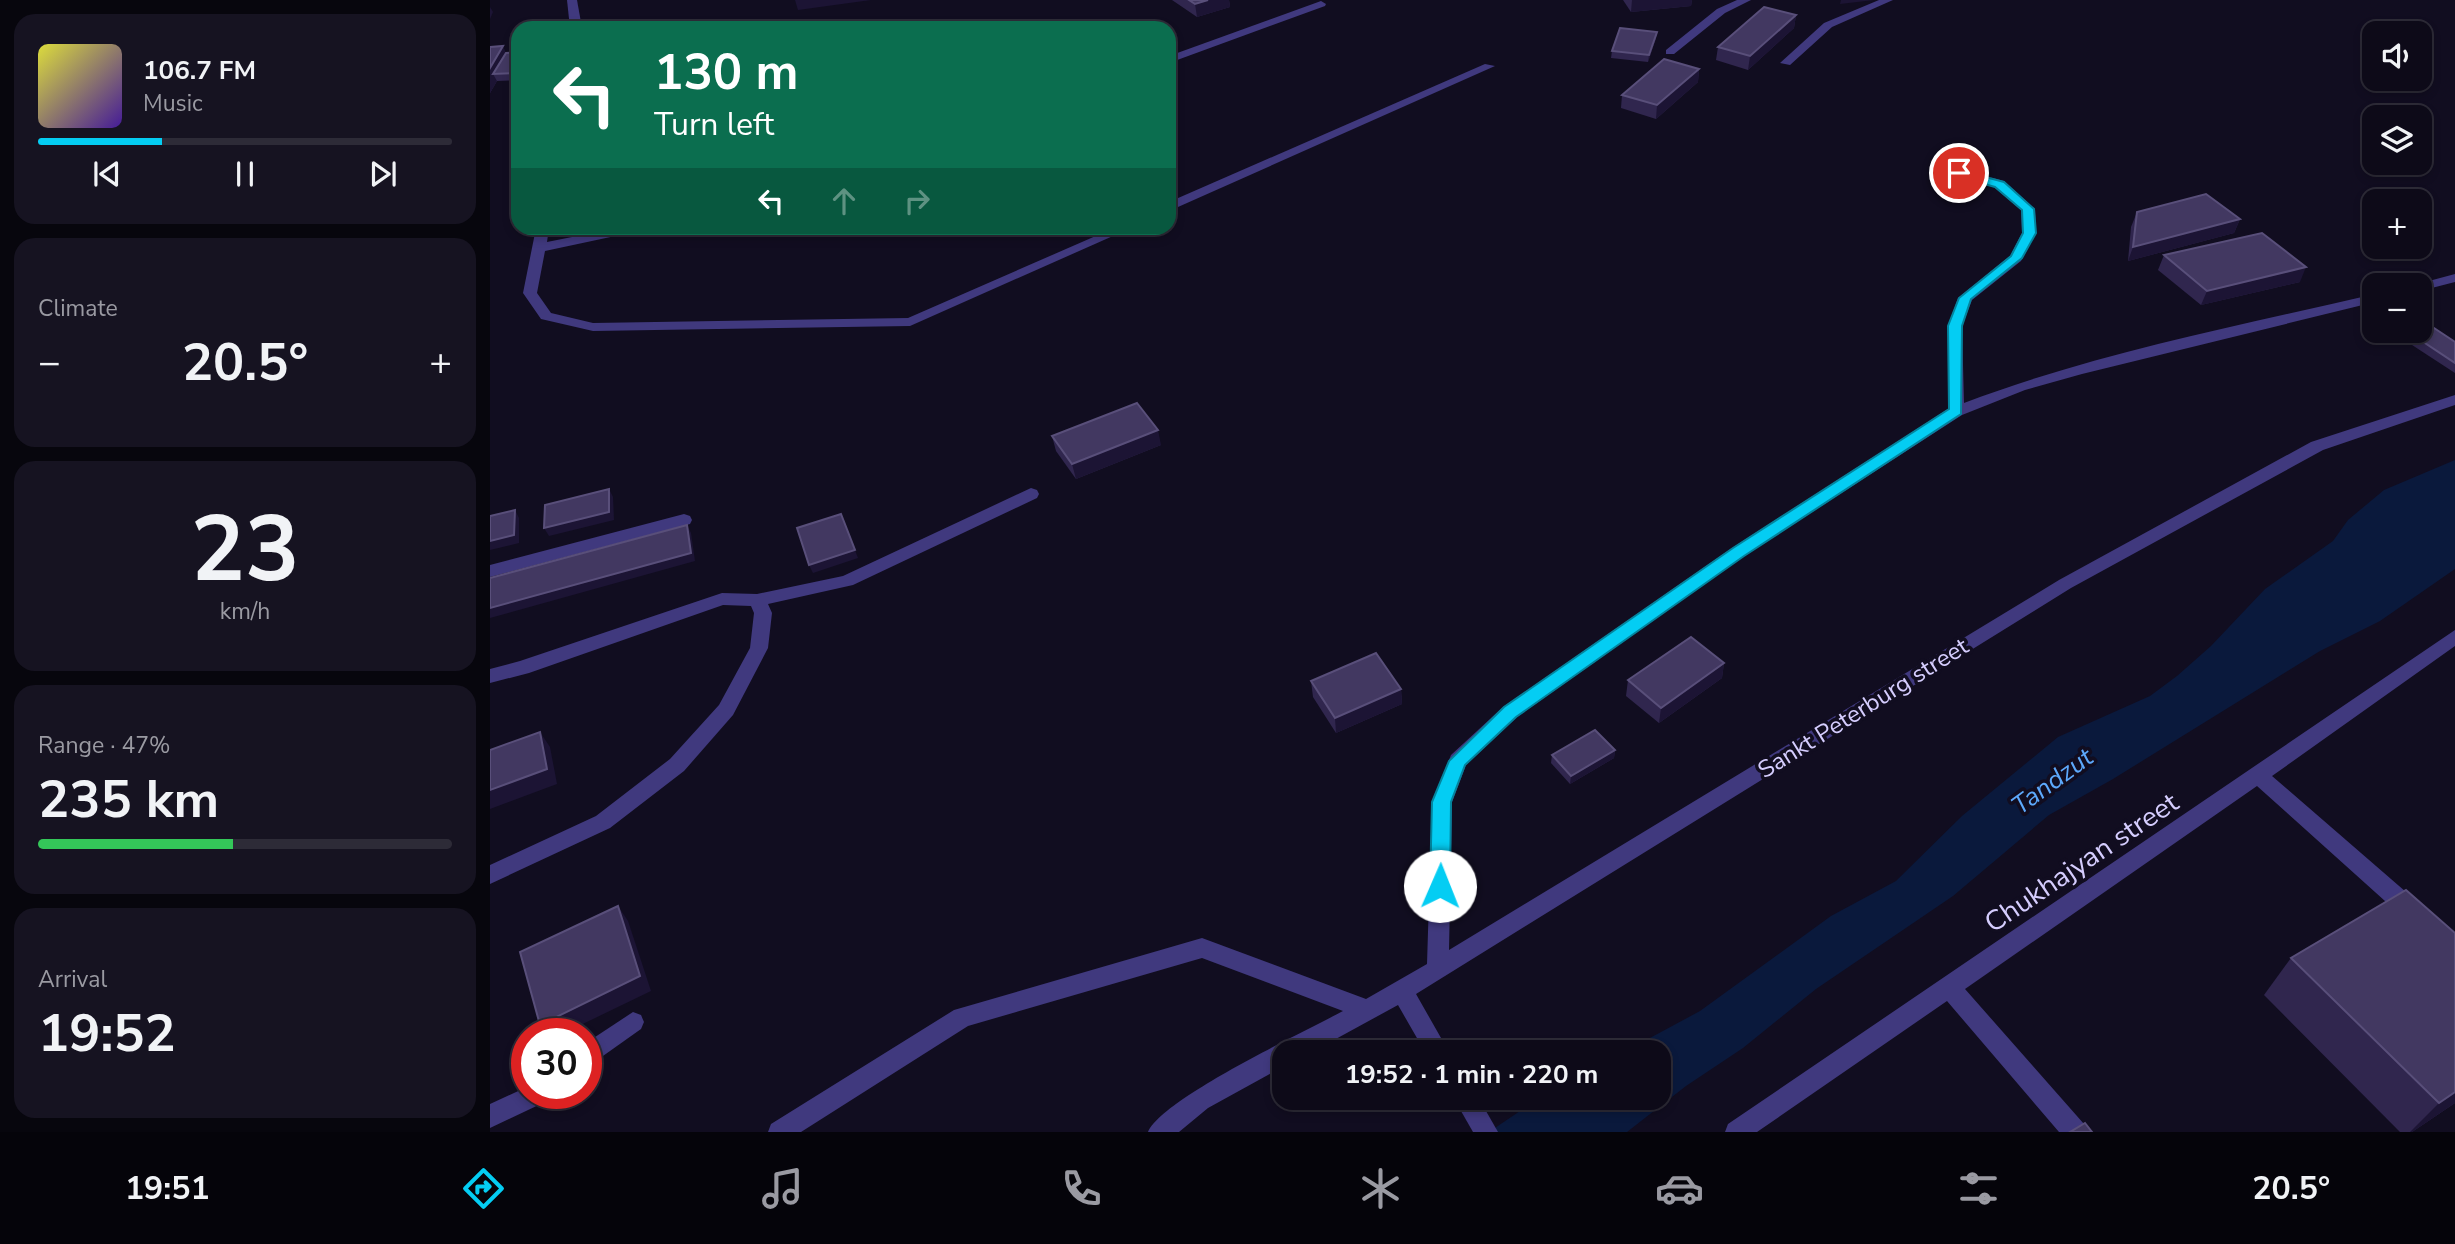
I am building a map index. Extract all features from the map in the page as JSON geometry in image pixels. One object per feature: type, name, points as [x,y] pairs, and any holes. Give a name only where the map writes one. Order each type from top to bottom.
[{"type":"street","points":[[572,0],[573,21]]},
{"type":"street","points":[[1670,52],[1721,10],[1746,0]]},
{"type":"street","points":[[1786,64],[1828,25],[1888,0]]},
{"type":"street","points":[[1176,57],[1321,4]]},
{"type":"street","points":[[1176,204],[1489,66]]},
{"type":"street","points":[[1956,411],[1955,326],[1965,298],[2016,258],[2029,233],[2028,209],[1999,184],[1959,173]]},
{"type":"street","points":[[542,235],[530,293],[547,316],[593,327],[910,322],[1108,235]]},
{"type":"street","points":[[539,248],[601,235]]},
{"type":"street","points":[[2432,283],[2455,278]]},
{"type":"street","points":[[1438,969],[1442,802],[1458,761],[1521,704],[1738,552],[1956,411],[2020,387],[2090,368],[2362,301]]},
{"type":"street","name":"Sankt Peterburg street","points":[[1311,1040],[1402,991],[2065,584],[2317,446],[2455,400]]},
{"type":"street","points":[[490,676],[547,660],[722,599],[757,600],[847,581],[1031,494]]},
{"type":"street","points":[[490,571],[684,520]]},
{"type":"street","points":[[490,875],[603,822],[677,765],[726,710],[759,648],[763,613],[757,600]]},
{"type":"street","name":"Chukhajyan street","points":[[1737,1132],[2258,775],[2455,636]]},
{"type":"street","points":[[2258,775],[2424,921]]},
{"type":"street","points":[[780,1132],[962,1017],[1202,948],[1367,1010]]},
{"type":"street","points":[[1949,986],[2075,1132]]},
{"type":"street","points":[[1402,991],[1431,1040]]},
{"type":"street","points":[[602,1046],[633,1022]]},
{"type":"street","points":[[1160,1132],[1200,1100],[1272,1061]]},
{"type":"street","points":[[490,1116],[511,1106]]},
{"type":"water","name":"Tandzut","points":[[2455,460],[2455,569],[2380,621],[2320,651],[2113,779],[2049,815],[1953,896],[1816,989],[1743,1048],[1671,1098],[1671,1040],[1646,1040],[1700,1011],[1831,916],[1896,881],[1962,816],[2058,737],[2150,696],[2177,676],[2211,646],[2265,589],[2333,541],[2348,520],[2384,490]]},
{"type":"water","points":[[1522,1110],[1655,1110],[1627,1132],[1489,1132]]},
{"type":"building","points":[[1189,0],[1208,0],[1195,4]]},
{"type":"building","points":[[1764,7],[1796,15],[1750,56],[1718,47]]},
{"type":"building","points":[[1620,28],[1657,32],[1649,55],[1612,51]]},
{"type":"building","points":[[503,46],[490,68],[490,47]]},
{"type":"building","points":[[506,53],[511,53],[511,73],[493,74]]},
{"type":"building","points":[[1664,59],[1699,69],[1657,105],[1622,95]]},
{"type":"building","points":[[2206,194],[2240,219],[2133,247],[2137,212]]},
{"type":"building","points":[[2262,233],[2306,267],[2207,291],[2164,255]]},
{"type":"building","points":[[2432,329],[2455,342],[2455,363],[2425,343],[2432,343]]},
{"type":"building","points":[[1137,403],[1158,430],[1072,464],[1052,436]]},
{"type":"building","points":[[609,489],[609,512],[544,528],[545,505]]},
{"type":"building","points":[[515,510],[514,535],[490,541],[490,516]]},
{"type":"building","points":[[841,514],[855,550],[809,565],[797,528]]},
{"type":"building","points":[[687,525],[691,553],[490,608],[490,578]]},
{"type":"building","points":[[1691,637],[1724,663],[1661,708],[1628,680]]},
{"type":"building","points":[[1376,653],[1401,689],[1335,718],[1311,681]]},
{"type":"building","points":[[1595,730],[1615,750],[1571,776],[1552,755]]},
{"type":"building","points":[[540,732],[547,769],[490,790],[490,750]]},
{"type":"building","points":[[2406,890],[2455,933],[2455,1092],[2439,1103],[2291,958]]},
{"type":"building","points":[[618,906],[640,976],[554,1018],[538,1018],[520,952]]},
{"type":"building","points":[[2085,1123],[2092,1132],[2070,1132]]},
{"type":"route","points":[[1440,886],[1442,802],[1458,761],[1510,712],[1738,552],[1956,411],[1955,326],[1965,298],[2016,258],[2029,233],[2028,209],[1999,184],[1959,173]]}]
